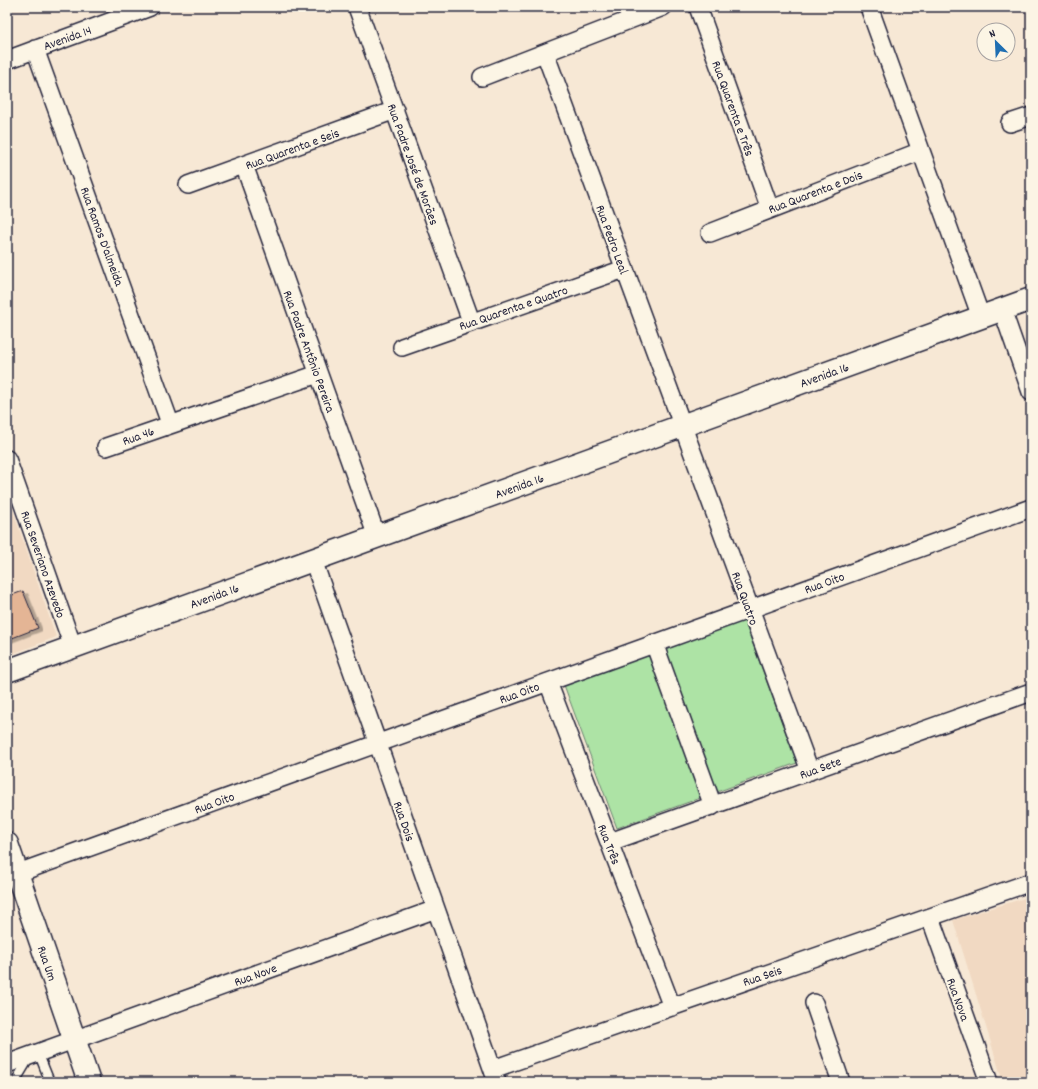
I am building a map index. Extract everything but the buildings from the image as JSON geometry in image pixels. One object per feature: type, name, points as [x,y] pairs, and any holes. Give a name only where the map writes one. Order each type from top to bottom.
[{"type":"street","name":"Avenida 14","points":[[7,60],[150,7]]},
{"type":"street","name":"Rua Padre José de Morães","points":[[357,7],[471,321]]},
{"type":"street","points":[[482,78],[663,7]]},
{"type":"street","name":"Rua Quarenta e Três","points":[[698,7],[770,209]]},
{"type":"street","points":[[869,7],[981,317]]},
{"type":"street","name":"Rua Ramos D'almeida","points":[[35,49],[170,424]]},
{"type":"street","name":"Rua Pedro Leal","points":[[545,53],[682,426]]},
{"type":"street","name":"Rua Quarenta e Seis","points":[[188,185],[395,110]]},
{"type":"street","points":[[1010,123],[1031,116]]},
{"type":"street","name":"Rua Quarenta e Dois","points":[[710,233],[921,151]]},
{"type":"street","name":"Rua Padre Antônio Pereira","points":[[244,165],[377,537]]},
{"type":"street","name":"Rua Quarenta e Quatro","points":[[402,347],[471,321],[624,269]]},
{"type":"street","name":"Avenida 16","points":[[7,671],[1031,299]]},
{"type":"street","points":[[1002,310],[1031,392]]},
{"type":"street","points":[[170,424],[318,374]]},
{"type":"street","name":"Rua 46","points":[[106,447],[170,424]]},
{"type":"street","name":"Rua Quatro","points":[[682,426],[810,771]]},
{"type":"street","name":"Rua Severiano Azevedo","points":[[7,459],[73,647]]},
{"type":"street","name":"Rua Oito","points":[[12,875],[1031,508]]},
{"type":"street","name":"Rua Dois","points":[[313,560],[495,1076]]},
{"type":"street","points":[[654,643],[713,806]]},
{"type":"street","name":"Rua Três","points":[[548,682],[672,1006]]},
{"type":"street","name":"Rua Sete","points":[[610,842],[1031,692]]},
{"type":"street","name":"Rua Um","points":[[7,844],[12,875],[89,1082]]},
{"type":"street","name":"Rua Seis","points":[[495,1076],[672,1006],[1031,882]]},
{"type":"street","name":"Rua Nove","points":[[7,1064],[436,909]]},
{"type":"street","name":"Rua Nova","points":[[930,917],[989,1082]]},
{"type":"street","points":[[814,1003],[841,1082]]},
{"type":"lane","points":[[15,1082],[35,1054],[50,1082]]},
{"type":"shaded area","points":[[7,493],[56,637],[7,656]]},
{"type":"shaded area","points":[[1031,896],[1031,1082],[1003,1082],[953,920]]},
{"type":"green space","points":[[744,620],[797,763],[617,828],[564,685]]}]
